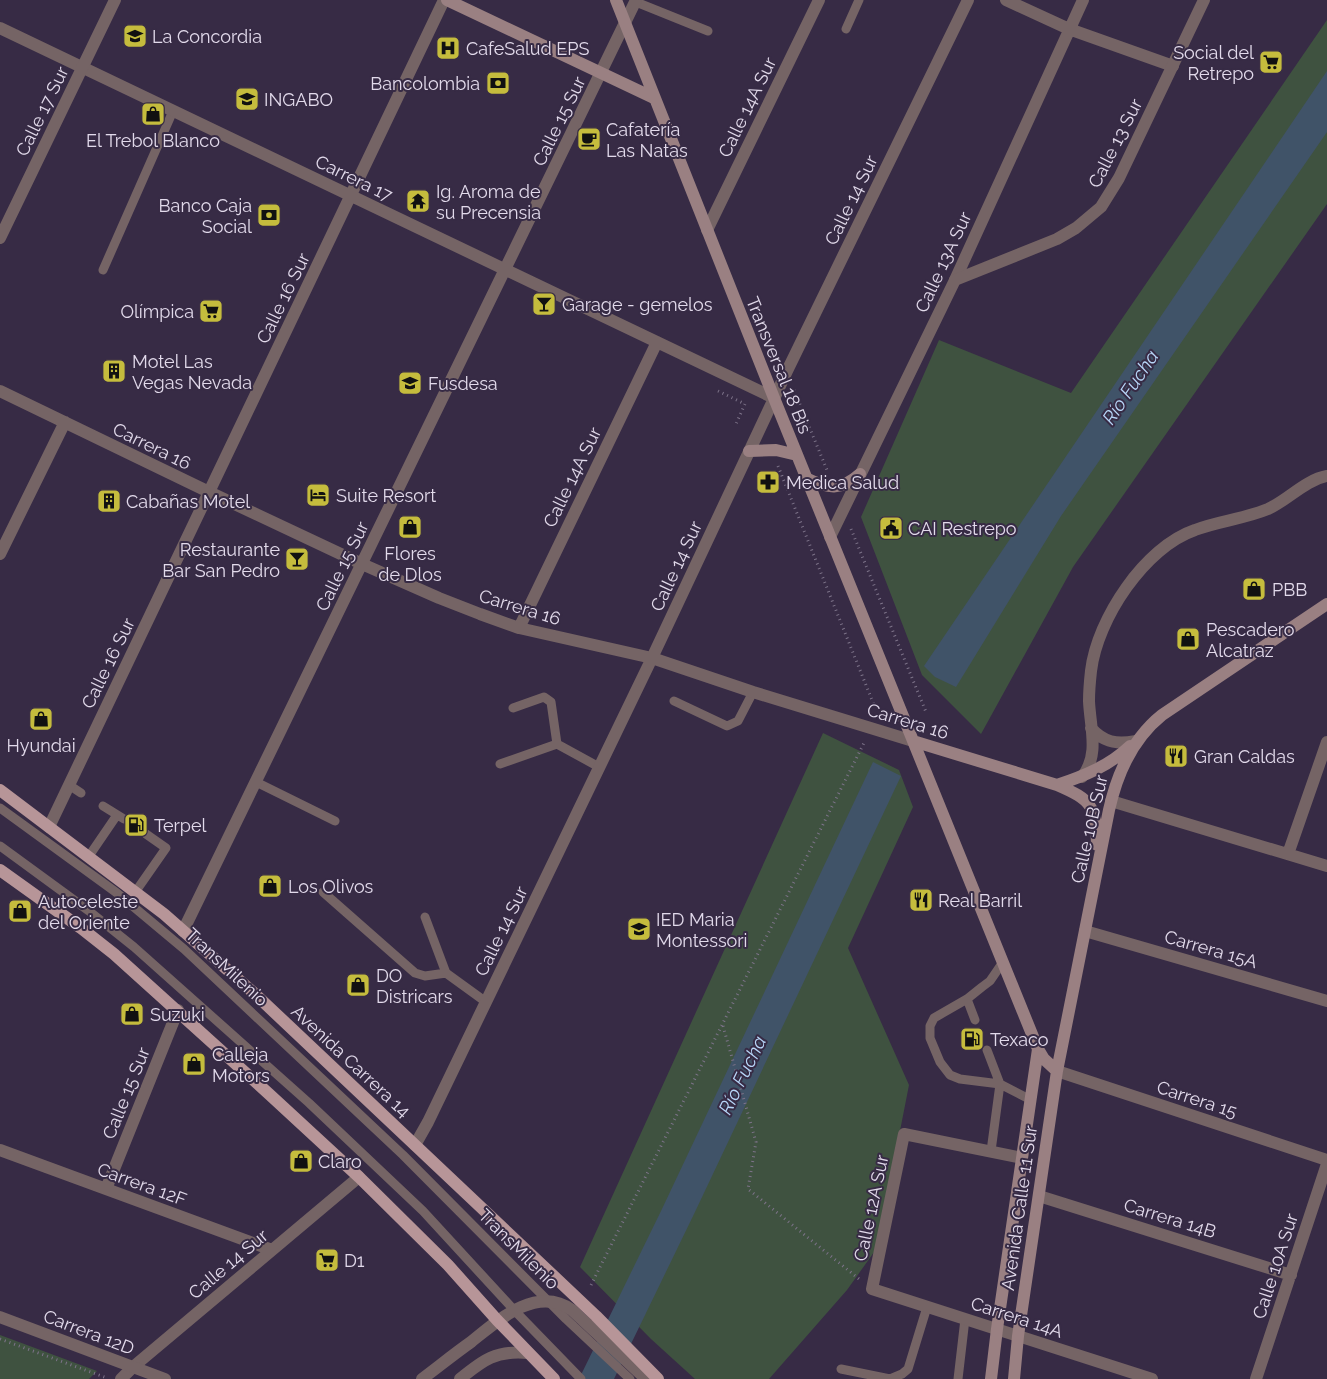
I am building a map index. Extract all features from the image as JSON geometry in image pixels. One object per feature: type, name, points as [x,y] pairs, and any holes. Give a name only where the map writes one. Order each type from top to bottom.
[{"type":"main road","points":[[445,0],[654,98]]},
{"type":"main road","name":"Transversal 18 Bis","points":[[616,0],[913,741]]},
{"type":"main road","points":[[749,451],[776,450],[797,454]]},
{"type":"main road","points":[[806,478],[818,484],[834,487],[847,484],[860,474]]},
{"type":"main road","name":"Calle 10B Sur","points":[[1057,1071],[1111,801],[1121,770],[1139,737],[1169,710],[1327,604]]},
{"type":"main road","points":[[1057,785],[1082,777],[1106,764],[1139,737]]},
{"type":"main road","name":"Carrera 16","points":[[913,741],[1057,785],[1084,799],[1093,811],[1097,832],[1098,868]]},
{"type":"main road","name":"Avenida Calle 11 Sur","points":[[913,741],[1038,1049],[1044,1059],[1057,1071],[1018,1336],[1014,1379]]},
{"type":"main road","name":"Avenida Carrera 14","points":[[0,790],[136,891],[183,931],[330,1064],[415,1145],[589,1325],[635,1369],[658,1379]]},
{"type":"main road","points":[[0,870],[101,943],[178,1010],[359,1177],[448,1265],[497,1320],[554,1379]]},
{"type":"main road","name":"Avenida Calle 11 Sur","points":[[991,1379],[1038,1049]]},
{"type":"street","name":"Calle 17 Sur","points":[[0,238],[115,0]]},
{"type":"street","name":"Calle 16 Sur","points":[[49,827],[445,0]]},
{"type":"street","name":"Calle 14A Sur","points":[[707,230],[819,0]]},
{"type":"street","name":"Calle 14 Sur","points":[[415,1145],[486,1002],[652,658],[774,398],[968,0]]},
{"type":"street","points":[[1006,0],[1069,29],[1173,66]]},
{"type":"street","name":"Calle 13A Sur","points":[[830,537],[955,280],[1083,0]]},
{"type":"street","name":"Calle 13 Sur","points":[[955,280],[1057,239],[1082,224],[1102,207],[1119,178],[1204,0]]},
{"type":"street","name":"Calle 15 Sur","points":[[183,931],[636,1]]},
{"type":"street","name":"Carrera 17","points":[[0,28],[774,398]]},
{"type":"street","name":"Calle 14A Sur","points":[[519,628],[657,342]]},
{"type":"street","name":"Carrera 16","points":[[0,391],[209,492],[438,598],[519,628],[652,658],[753,692],[913,741]]},
{"type":"street","points":[[0,554],[65,422]]},
{"type":"street","points":[[1082,777],[1087,771],[1093,748],[1089,699],[1091,668],[1103,630],[1115,604],[1151,557],[1180,536],[1195,529],[1268,508],[1310,483],[1327,476]]},
{"type":"street","points":[[1091,728],[1096,734],[1110,742],[1126,743],[1139,737]]},
{"type":"street","points":[[1288,854],[1327,742]]},
{"type":"street","points":[[1111,801],[1327,866]]},
{"type":"street","name":"Carrera 15A","points":[[1085,931],[1327,1001]]},
{"type":"street","name":"Calle 15 Sur","points":[[106,1189],[178,1010]]},
{"type":"street","name":"Carrera 15","points":[[1057,1071],[1327,1160]]},
{"type":"street","name":"Calle 12A Sur","points":[[872,1289],[904,1134],[991,1152]]},
{"type":"street","name":"Carrera 12F","points":[[0,1150],[272,1250]]},
{"type":"street","points":[[991,1152],[1022,1158]]},
{"type":"street","name":"Calle 10A Sur","points":[[1256,1379],[1327,1164]]},
{"type":"street","name":"Calle 14 Sur","points":[[122,1379],[133,1367],[359,1177]]},
{"type":"street","name":"Carrera 14B","points":[[1039,1196],[1290,1274]]},
{"type":"street","name":"Carrera 14A","points":[[872,1289],[1152,1379]]},
{"type":"street","points":[[422,1379],[497,1320],[514,1310],[533,1304],[549,1302],[564,1304],[589,1325]]},
{"type":"street","name":"Carrera 12D","points":[[0,1317],[165,1379]]},
{"type":"street","points":[[460,1379],[482,1362],[500,1353],[528,1353]]},
{"type":"street","name":"Avenida Carrera 14","points":[[635,1369],[646,1379]]},
{"type":"lane","points":[[846,29],[859,0]]},
{"type":"lane","points":[[636,1],[708,30]]},
{"type":"lane","points":[[103,270],[173,111]]},
{"type":"lane","points":[[674,701],[727,726],[738,721],[753,692]]},
{"type":"lane","points":[[514,708],[544,697],[548,699],[551,702],[557,744]]},
{"type":"lane","points":[[500,764],[557,744],[599,767]]},
{"type":"lane","points":[[256,782],[335,821]]},
{"type":"lane","points":[[69,785],[80,792]]},
{"type":"lane","points":[[89,856],[120,817],[103,806]]},
{"type":"lane","name":"TransMilenio","points":[[0,808],[118,893],[184,949],[403,1155],[549,1302]]},
{"type":"lane","points":[[136,891],[166,848],[146,834]]},
{"type":"lane","points":[[0,846],[89,911],[134,947],[309,1102],[423,1211],[514,1310],[581,1379]]},
{"type":"lane","points":[[323,892],[415,973],[425,976],[446,973]]},
{"type":"lane","points":[[425,918],[446,973],[486,1002]]},
{"type":"lane","points":[[1003,962],[990,980],[967,999],[934,1018],[930,1026],[930,1038],[940,1062],[950,1075],[960,1079],[1000,1084],[1031,1100]]},
{"type":"lane","points":[[967,999],[975,1020]]},
{"type":"lane","points":[[987,1050],[1000,1084],[991,1152]]},
{"type":"lane","points":[[842,1369],[890,1379],[902,1374],[908,1369],[927,1307]]},
{"type":"lane","points":[[958,1379],[965,1319]]},
{"type":"lane","points":[[589,1325],[635,1369]]},
{"type":"path","points":[[793,387],[827,470]]},
{"type":"path","points":[[718,391],[745,404],[736,424]]},
{"type":"path","points":[[776,461],[874,705]]},
{"type":"path","points":[[850,527],[926,712]]},
{"type":"path","points":[[591,1285],[871,729]]},
{"type":"path","points":[[723,1026],[756,1142],[748,1189],[872,1289]]},
{"type":"path","points":[[0,1339],[110,1379]]},
{"type":"green space","points":[[1327,20],[1327,204],[1073,567],[981,734],[922,675],[861,517],[939,340],[1071,393]]},
{"type":"green space","points":[[823,733],[899,770],[913,807],[848,948],[909,1085],[877,1248],[847,1290],[769,1379],[695,1379],[651,1339],[580,1267]]},
{"type":"green space","points":[[0,1335],[97,1371],[89,1379],[0,1379]]},
{"type":"water","name":"Río Fucha","points":[[1327,71],[1327,132],[1061,516],[956,687],[935,677],[924,666]]},
{"type":"water","name":"Río Fucha","points":[[873,762],[901,776],[694,1214],[614,1379],[579,1379],[662,1209]]},
{"type":"place","name":"La Concordia","points":[[135,36]]},
{"type":"place","name":"CafeSalud EPS","points":[[448,48]]},
{"type":"place","name":"Social del Retrepo","points":[[1271,62]]},
{"type":"place","name":"Bancolombia","points":[[498,83]]},
{"type":"place","name":"INGABO","points":[[247,99]]},
{"type":"place","name":"El Trebol Blanco","points":[[153,114]]},
{"type":"place","name":"Cafatería Las Natas","points":[[589,139]]},
{"type":"place","name":"Ig. Aroma de su Precensia","points":[[418,201]]},
{"type":"place","name":"Banco Caja Social","points":[[269,215]]},
{"type":"place","name":"Garage - gemelos","points":[[544,304]]},
{"type":"place","name":"Olímpica","points":[[211,311]]},
{"type":"place","name":"Motel Las Vegas Nevada","points":[[114,371]]},
{"type":"place","name":"Fusdesa","points":[[410,383]]},
{"type":"place","name":"Medica Salud","points":[[768,482]]},
{"type":"place","name":"Suite Resort","points":[[318,495]]},
{"type":"place","name":"Cabañas Motel","points":[[109,501]]},
{"type":"place","name":"Flores de Dlos","points":[[410,527]]},
{"type":"place","name":"CAI Restrepo","points":[[891,528]]},
{"type":"place","name":"Restaurante Bar San Pedro","points":[[297,559]]},
{"type":"place","name":"PBB","points":[[1254,589]]},
{"type":"place","name":"Pescadero Alcatraz","points":[[1188,639]]},
{"type":"place","name":"Hyundai","points":[[41,719]]},
{"type":"place","name":"Gran Caldas","points":[[1176,756]]},
{"type":"place","name":"Terpel","points":[[136,825]]},
{"type":"place","name":"Los Olivos","points":[[270,886]]},
{"type":"place","name":"Real Barril","points":[[921,900]]},
{"type":"place","name":"Autoceleste del Oriente","points":[[20,911]]},
{"type":"place","name":"IED Maria Montessori","points":[[639,929]]},
{"type":"place","name":"DO Districars","points":[[358,985]]},
{"type":"place","name":"Suzuki","points":[[132,1014]]},
{"type":"place","name":"Texaco","points":[[972,1039]]},
{"type":"place","name":"Calleja Motors","points":[[194,1064]]},
{"type":"place","name":"Claro","points":[[301,1161]]},
{"type":"place","name":"D1","points":[[327,1260]]}]
